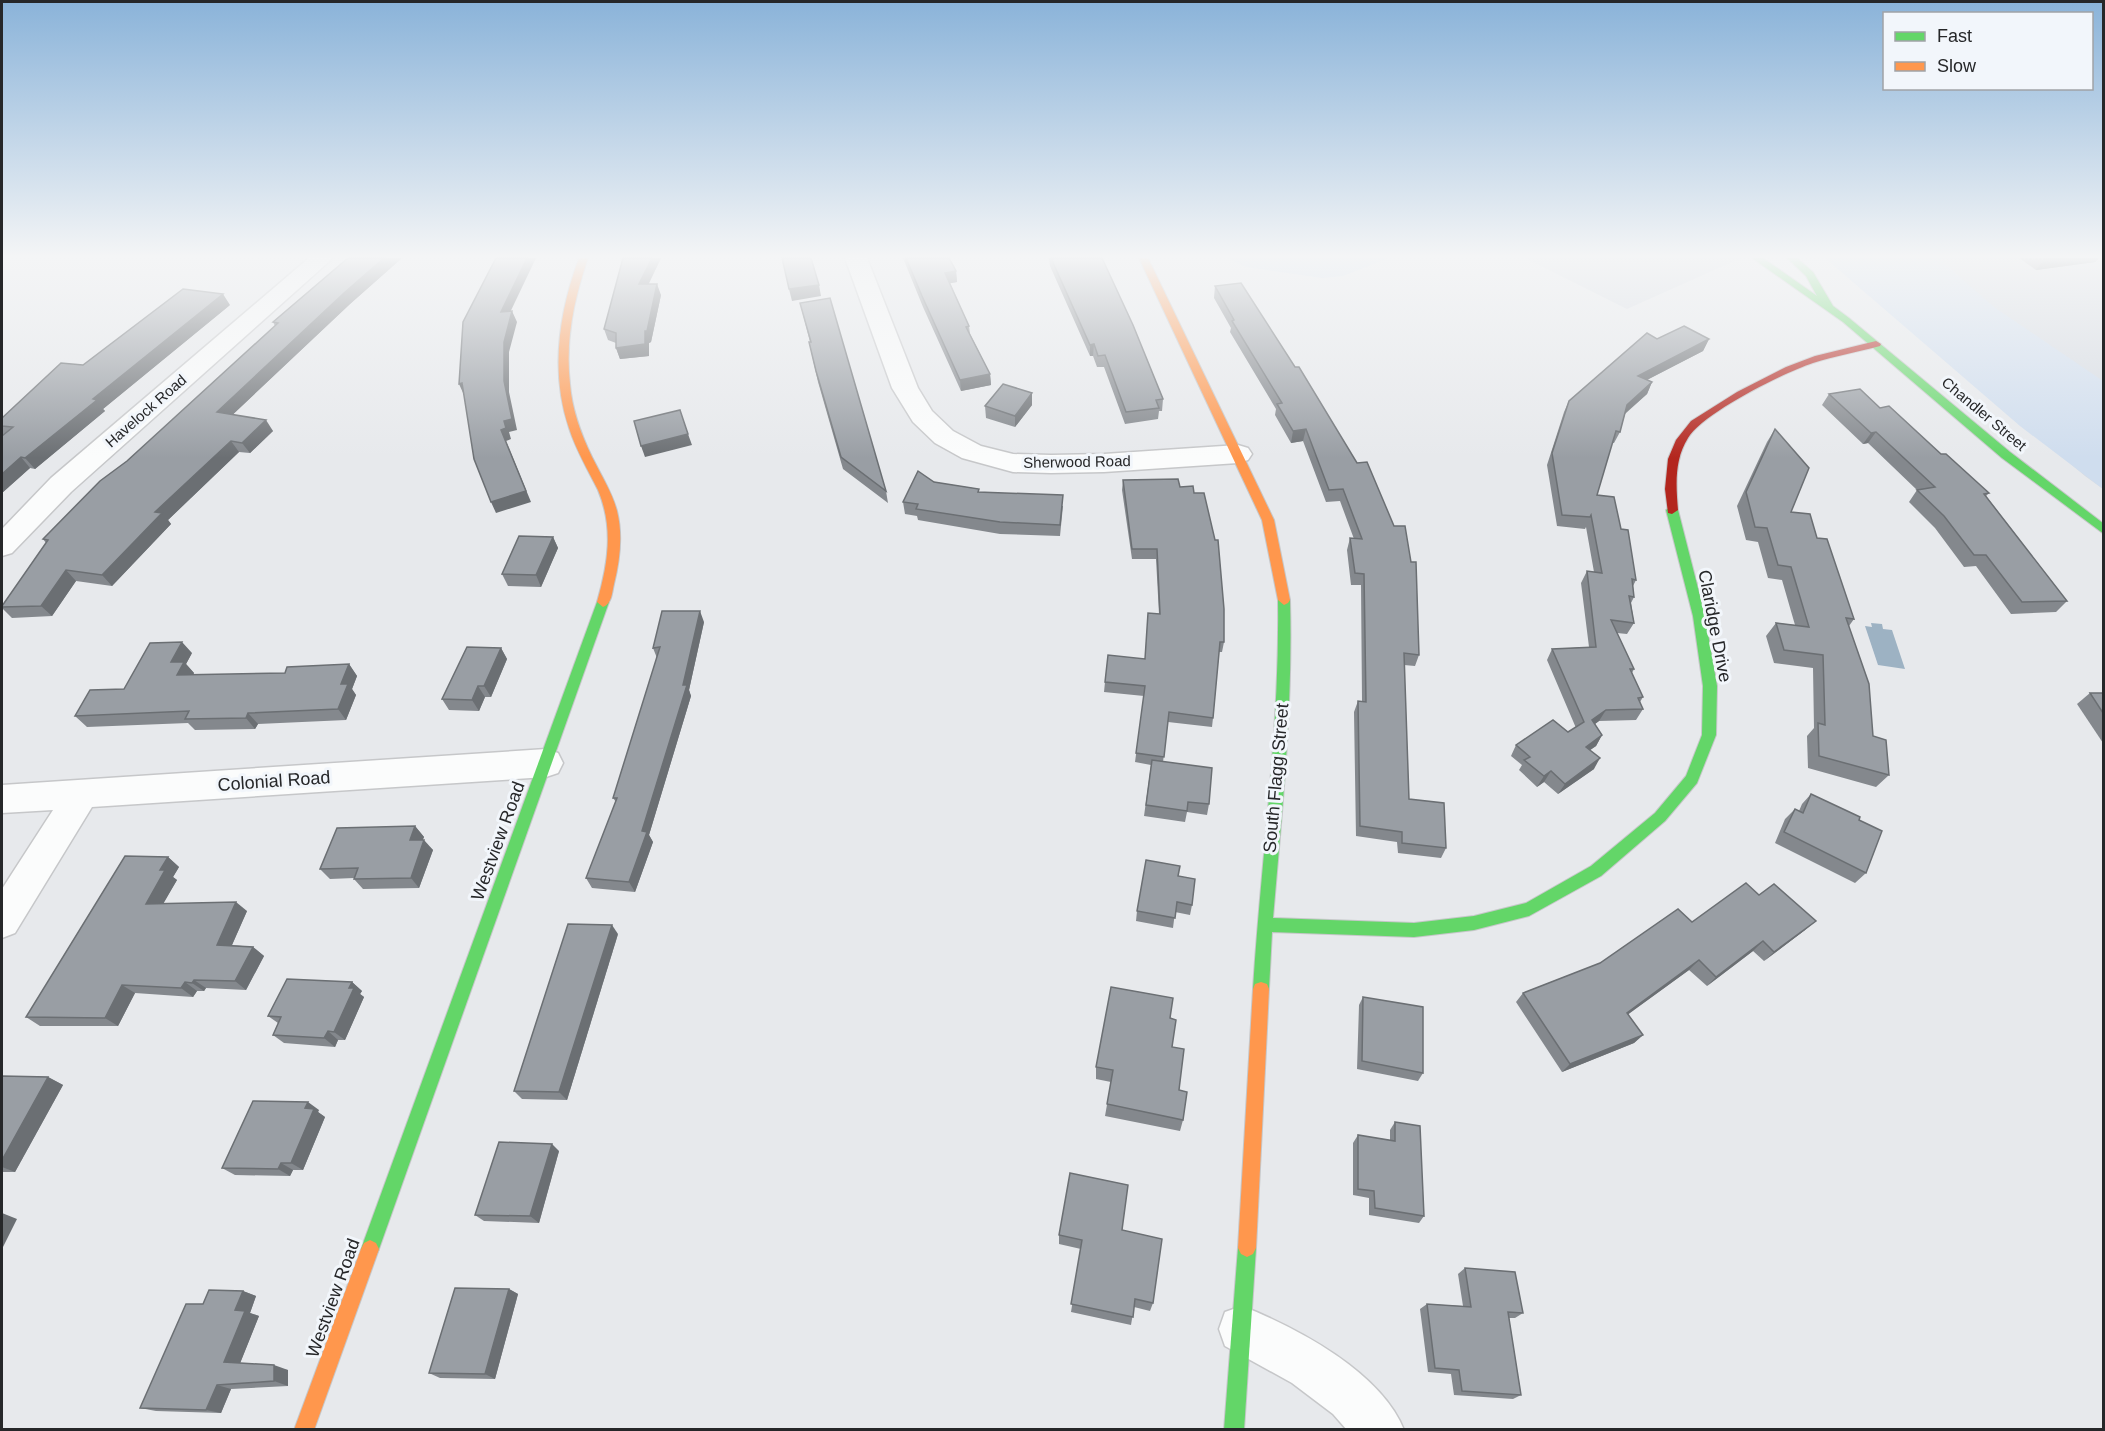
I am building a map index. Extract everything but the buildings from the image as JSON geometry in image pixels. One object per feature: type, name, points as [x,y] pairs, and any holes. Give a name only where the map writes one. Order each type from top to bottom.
[{"type":"street","name":"Havelock Road","points":[[2,546],[61,485],[245,325]]},
{"type":"street","name":"Westview Road","points":[[304,1430],[595,628],[613,555],[615,531],[611,506],[586,457],[566,406],[562,362],[564,325]]},
{"type":"street","name":"Sherwood Road","points":[[881,325],[905,388],[922,416],[945,437],[972,452],[1013,463],[1051,464],[1104,463],[1238,454]]},
{"type":"street","name":"South Flagg Street","points":[[1175,325],[1269,520],[1284,590],[1286,640],[1264,925],[1250,1209],[1234,1430]]},
{"type":"street","name":"Chandler Street","points":[[1852,325],[2006,455],[2103,530]]},
{"type":"street","name":"Claridge Drive","points":[[1264,925],[1414,930],[1474,923],[1529,909],[1596,871],[1660,817],[1692,779],[1709,735],[1710,686],[1699,616],[1672,516],[1670,483],[1674,454],[1687,430],[1722,406],[1801,364],[1876,344]]},
{"type":"street","name":"Colonial Road","points":[[2,799],[546,763]]},
{"type":"street","points":[[2,921],[82,794]]},
{"type":"street","points":[[1242,1329],[1309,1366],[1350,1397],[1380,1430]]},
{"type":"shaded area","points":[[1903,325],[2020,325],[2103,381],[2103,489],[2020,426]]},
{"type":"shaded area","points":[[1905,325],[2103,325],[2103,489]]},
{"type":"shaded area","points":[[1871,623],[1882,624],[1883,629],[1892,630],[1905,669],[1878,665],[1865,626],[1872,627]]},
{"type":"traffic: fast","points":[[1852,325],[2006,455],[2104,530]]},
{"type":"traffic: fast","points":[[1264,925],[1414,930],[1474,923],[1529,909],[1596,871],[1660,817],[1692,779],[1709,735],[1710,686],[1699,616],[1672,510]]},
{"type":"traffic: fast","points":[[1261,989],[1284,697],[1284,600]]},
{"type":"traffic: fast","points":[[370,1249],[603,602]]},
{"type":"traffic: fast","points":[[1234,1430],[1247,1248]]},
{"type":"traffic: slow","points":[[566,325],[563,363],[568,406],[574,428],[607,499],[614,524],[614,550],[603,602]]},
{"type":"traffic: slow","points":[[1175,325],[1268,520],[1284,600]]},
{"type":"traffic: slow","points":[[1247,1248],[1261,989]]},
{"type":"traffic: slow","points":[[304,1430],[370,1249]]},
{"type":"traffic: jam","points":[[1672,510],[1671,479],[1674,459],[1681,440],[1695,424],[1740,394],[1801,364],[1876,344]]}]
